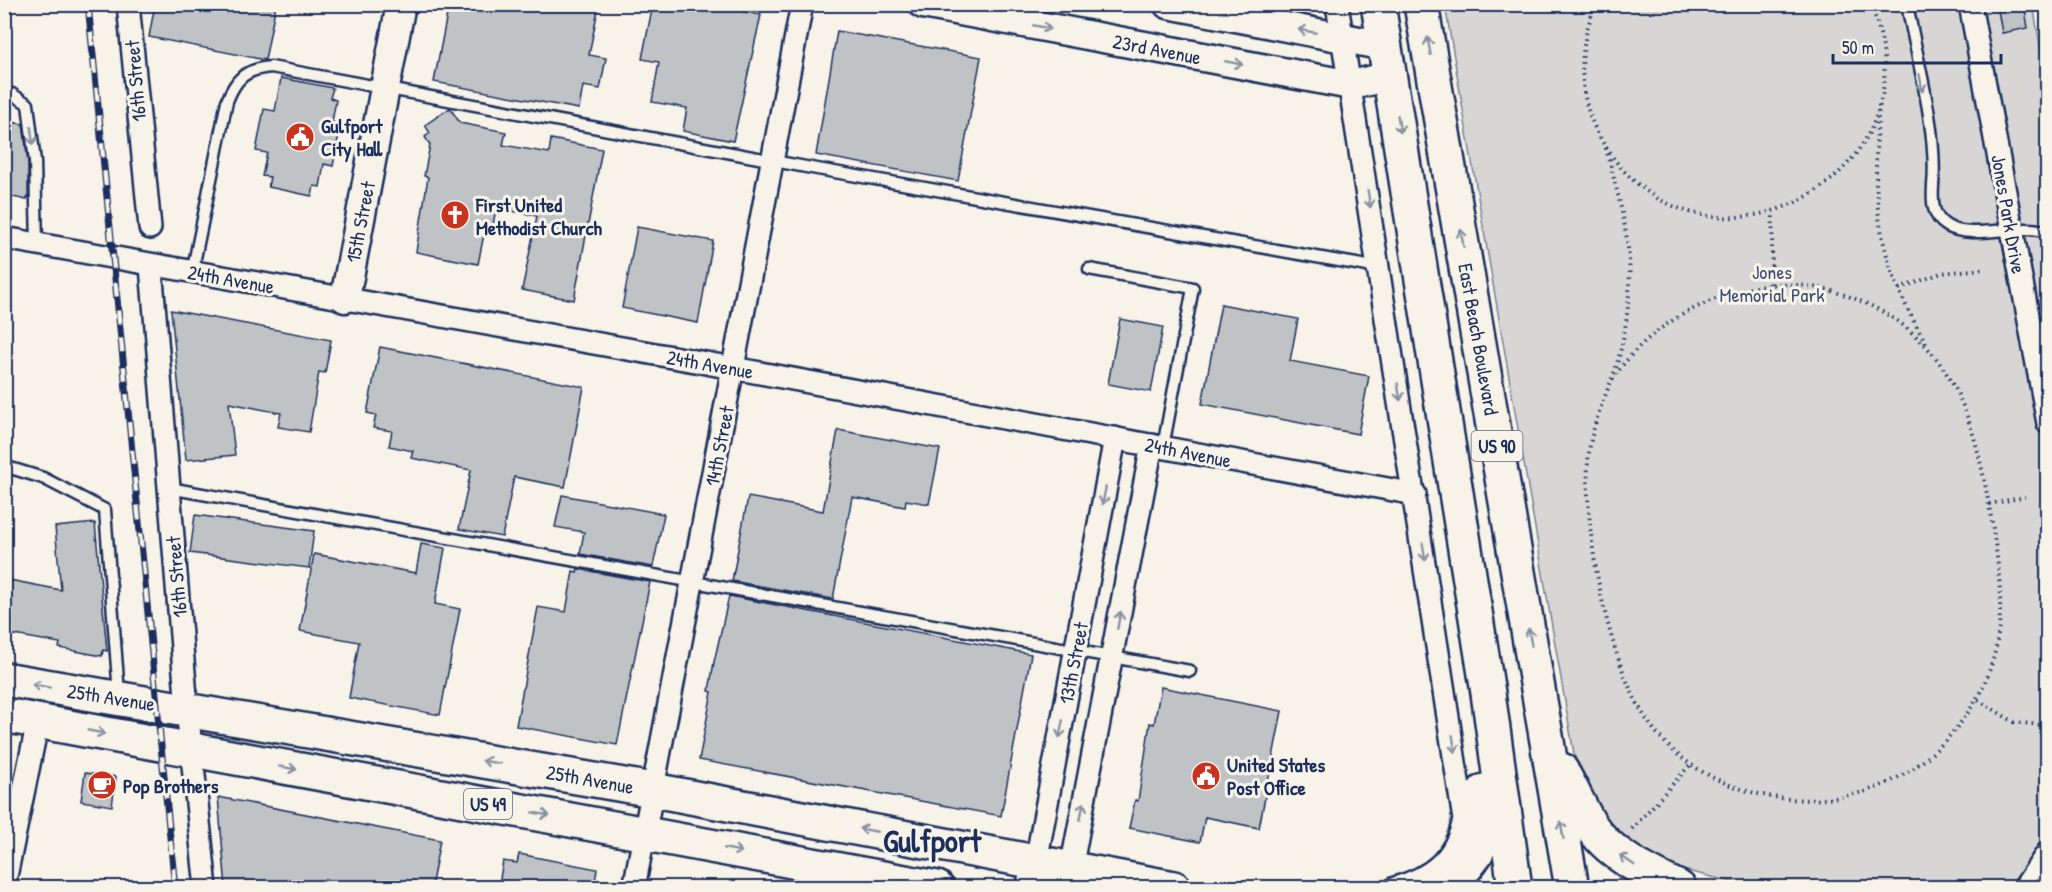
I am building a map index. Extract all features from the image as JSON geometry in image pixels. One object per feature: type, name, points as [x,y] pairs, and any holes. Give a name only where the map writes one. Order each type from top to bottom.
[{"type":"main road","name":"US 90","points":[[1378,4],[1488,693],[1515,888]]},
{"type":"main road","name":"East Beach Boulevard","points":[[1421,4],[1572,888]]},
{"type":"main road","points":[[1427,305],[1422,363],[1486,813],[1486,830],[1480,849],[1468,865],[1444,888]]},
{"type":"main road","name":"25th Avenue","points":[[4,679],[653,790],[1033,875],[1173,888]]},
{"type":"main road","name":"25th Avenue","points":[[4,715],[937,888]]},
{"type":"main road","points":[[1548,744],[1590,825],[1628,862],[1678,888]]},
{"type":"street","name":"16th Street","points":[[128,4],[150,228]]},
{"type":"street","name":"15th Street","points":[[345,298],[401,4]]},
{"type":"street","name":"14th Street","points":[[634,888],[802,4]]},
{"type":"street","name":"23rd Avenue","points":[[923,4],[1351,85],[1388,61]]},
{"type":"street","points":[[1168,4],[1342,38],[1388,61]]},
{"type":"street","points":[[1337,4],[1464,820],[1459,842],[1444,862],[1427,875],[1395,888]]},
{"type":"street","name":"Jones Park Drive","points":[[1970,4],[2048,423]]},
{"type":"street","name":"24th Avenue","points":[[4,238],[734,368],[1415,494]]},
{"type":"street","name":"16th Street","points":[[151,266],[187,709],[206,888]]},
{"type":"street","name":"13th Street","points":[[1033,875],[1115,438]]},
{"type":"street","name":"13th Street","points":[[1069,878],[1112,657],[1158,446]]},
{"type":"street","points":[[4,886],[12,808],[39,721]]},
{"type":"street","points":[[2024,888],[2048,852]]},
{"type":"lane","points":[[1907,4],[1935,159],[1932,202],[1936,214],[1946,226],[1956,230],[2011,228],[2048,232]]},
{"type":"lane","points":[[192,273],[227,101],[234,84],[246,72],[271,67],[773,161],[1379,268]]},
{"type":"lane","points":[[4,93],[28,104],[35,162],[37,244]]},
{"type":"lane","points":[[1089,268],[1193,288],[1158,446]]},
{"type":"lane","points":[[4,466],[43,478],[105,510],[119,697]]},
{"type":"lane","points":[[169,488],[692,584],[1190,671]]},
{"type":"path","points":[[1596,4],[1583,45],[1582,72],[1585,99],[1593,124],[1606,148],[1622,170],[1642,188],[1665,202],[1690,212],[1737,218],[1773,212],[1806,199],[1844,169],[1860,147],[1872,123],[1880,98]]},
{"type":"path","points":[[1606,148],[1623,221],[1629,276],[1625,325],[1610,384],[1595,422],[1588,460],[1590,517],[1601,590],[1615,645],[1643,715],[1661,738],[1691,764],[1727,783],[1766,795],[1815,800],[1837,798],[1878,787],[1917,767],[1953,733],[1978,700],[1995,659],[2000,621],[1999,574],[1979,455],[1954,386],[1930,348],[1899,289],[1881,235],[1875,190],[1883,71],[1882,44],[1870,4]]},
{"type":"path","points":[[1771,284],[1773,212]]},
{"type":"path","points":[[1899,289],[1941,273],[1983,269]]},
{"type":"path","points":[[1610,384],[1630,354],[1660,328],[1723,296],[1755,285],[1814,286],[1852,298],[1890,316],[1930,348]]},
{"type":"path","points":[[1989,504],[2025,497]]},
{"type":"path","points":[[1978,700],[2014,722],[2048,726]]},
{"type":"path","points":[[1631,830],[1691,764]]},
{"type":"green space","name":"Jones Memorial Park","points":[[1445,5],[2033,5],[2048,90],[2047,887],[1753,887],[1671,867],[1639,851],[1611,829],[1589,794],[1574,754]]},
{"type":"building","points":[[155,4],[276,4],[265,60],[149,37]]},
{"type":"building","points":[[449,4],[599,4],[589,55],[606,58],[600,89],[583,86],[579,109],[434,82]]},
{"type":"building","points":[[653,4],[704,4],[761,15],[733,141],[683,131],[687,108],[652,102],[659,62],[642,59]]},
{"type":"building","points":[[1997,4],[2024,4],[2028,28],[2002,33]]},
{"type":"building","points":[[837,31],[981,57],[958,181],[816,155]]},
{"type":"building","points":[[281,78],[333,88],[330,98],[336,100],[332,122],[341,124],[333,166],[324,164],[320,187],[314,186],[312,196],[268,187],[270,177],[262,176],[267,153],[256,151],[264,109],[275,111]]},
{"type":"building","points":[[450,108],[460,123],[506,132],[503,145],[549,153],[551,139],[602,149],[574,300],[522,290],[537,216],[496,208],[493,226],[488,225],[483,239],[478,264],[416,252],[428,177],[424,176],[430,145],[425,137],[430,133],[425,125]]},
{"type":"building","points":[[4,121],[23,124],[28,163],[28,197],[26,200],[4,195]]},
{"type":"building","points":[[637,227],[713,241],[698,323],[622,308]]},
{"type":"building","points":[[1221,304],[1298,319],[1290,361],[1369,376],[1358,434],[1202,404]]},
{"type":"building","points":[[171,310],[331,340],[325,373],[319,372],[309,432],[278,427],[281,413],[229,403],[235,455],[186,460]]},
{"type":"building","points":[[1120,319],[1163,327],[1151,392],[1108,384]]},
{"type":"building","points":[[380,347],[584,387],[565,487],[514,477],[502,537],[459,529],[471,470],[411,458],[413,451],[389,446],[392,431],[373,428],[376,415],[367,413]]},
{"type":"building","points":[[838,430],[940,449],[929,504],[906,500],[905,507],[852,497],[833,599],[732,581],[748,497],[823,511]]},
{"type":"building","points":[[562,495],[664,514],[653,567],[580,554],[584,532],[555,527]]},
{"type":"building","points":[[195,515],[314,531],[309,568],[190,553]]},
{"type":"building","points":[[95,523],[107,651],[103,650],[102,656],[59,648],[60,643],[4,633],[4,579],[61,590],[55,527]]},
{"type":"building","points":[[421,544],[445,548],[435,604],[460,609],[440,715],[349,698],[359,642],[300,631],[314,554],[416,573]]},
{"type":"building","points":[[578,569],[650,582],[617,745],[516,726],[538,607],[566,612],[573,571],[577,572]]},
{"type":"building","points":[[729,596],[1031,654],[1001,816],[699,760],[712,692],[709,691],[714,662]]},
{"type":"building","name":"United States Post Office","points":[[1161,687],[1282,711],[1259,828],[1205,817],[1200,842],[1129,828],[1135,800],[1138,801],[1150,723],[1154,724]]},
{"type":"building","points":[[85,773],[116,777],[112,806],[81,801]]},
{"type":"building","points":[[218,797],[440,840],[431,888],[226,888]]},
{"type":"building","points":[[519,854],[597,869],[594,888],[515,888],[499,884],[503,861],[517,863]]},
{"type":"railway","points":[[88,4],[175,888]]},
{"type":"place","name":"Gulfport City Hall","points":[[300,137]]},
{"type":"place","name":"First United Methodist Church","points":[[455,215]]},
{"type":"place","name":"United States Post Office","points":[[1206,776]]},
{"type":"place","name":"Pop Brothers","points":[[102,785]]},
{"type":"district","name":"Gulfport","points":[[932,840]]}]
